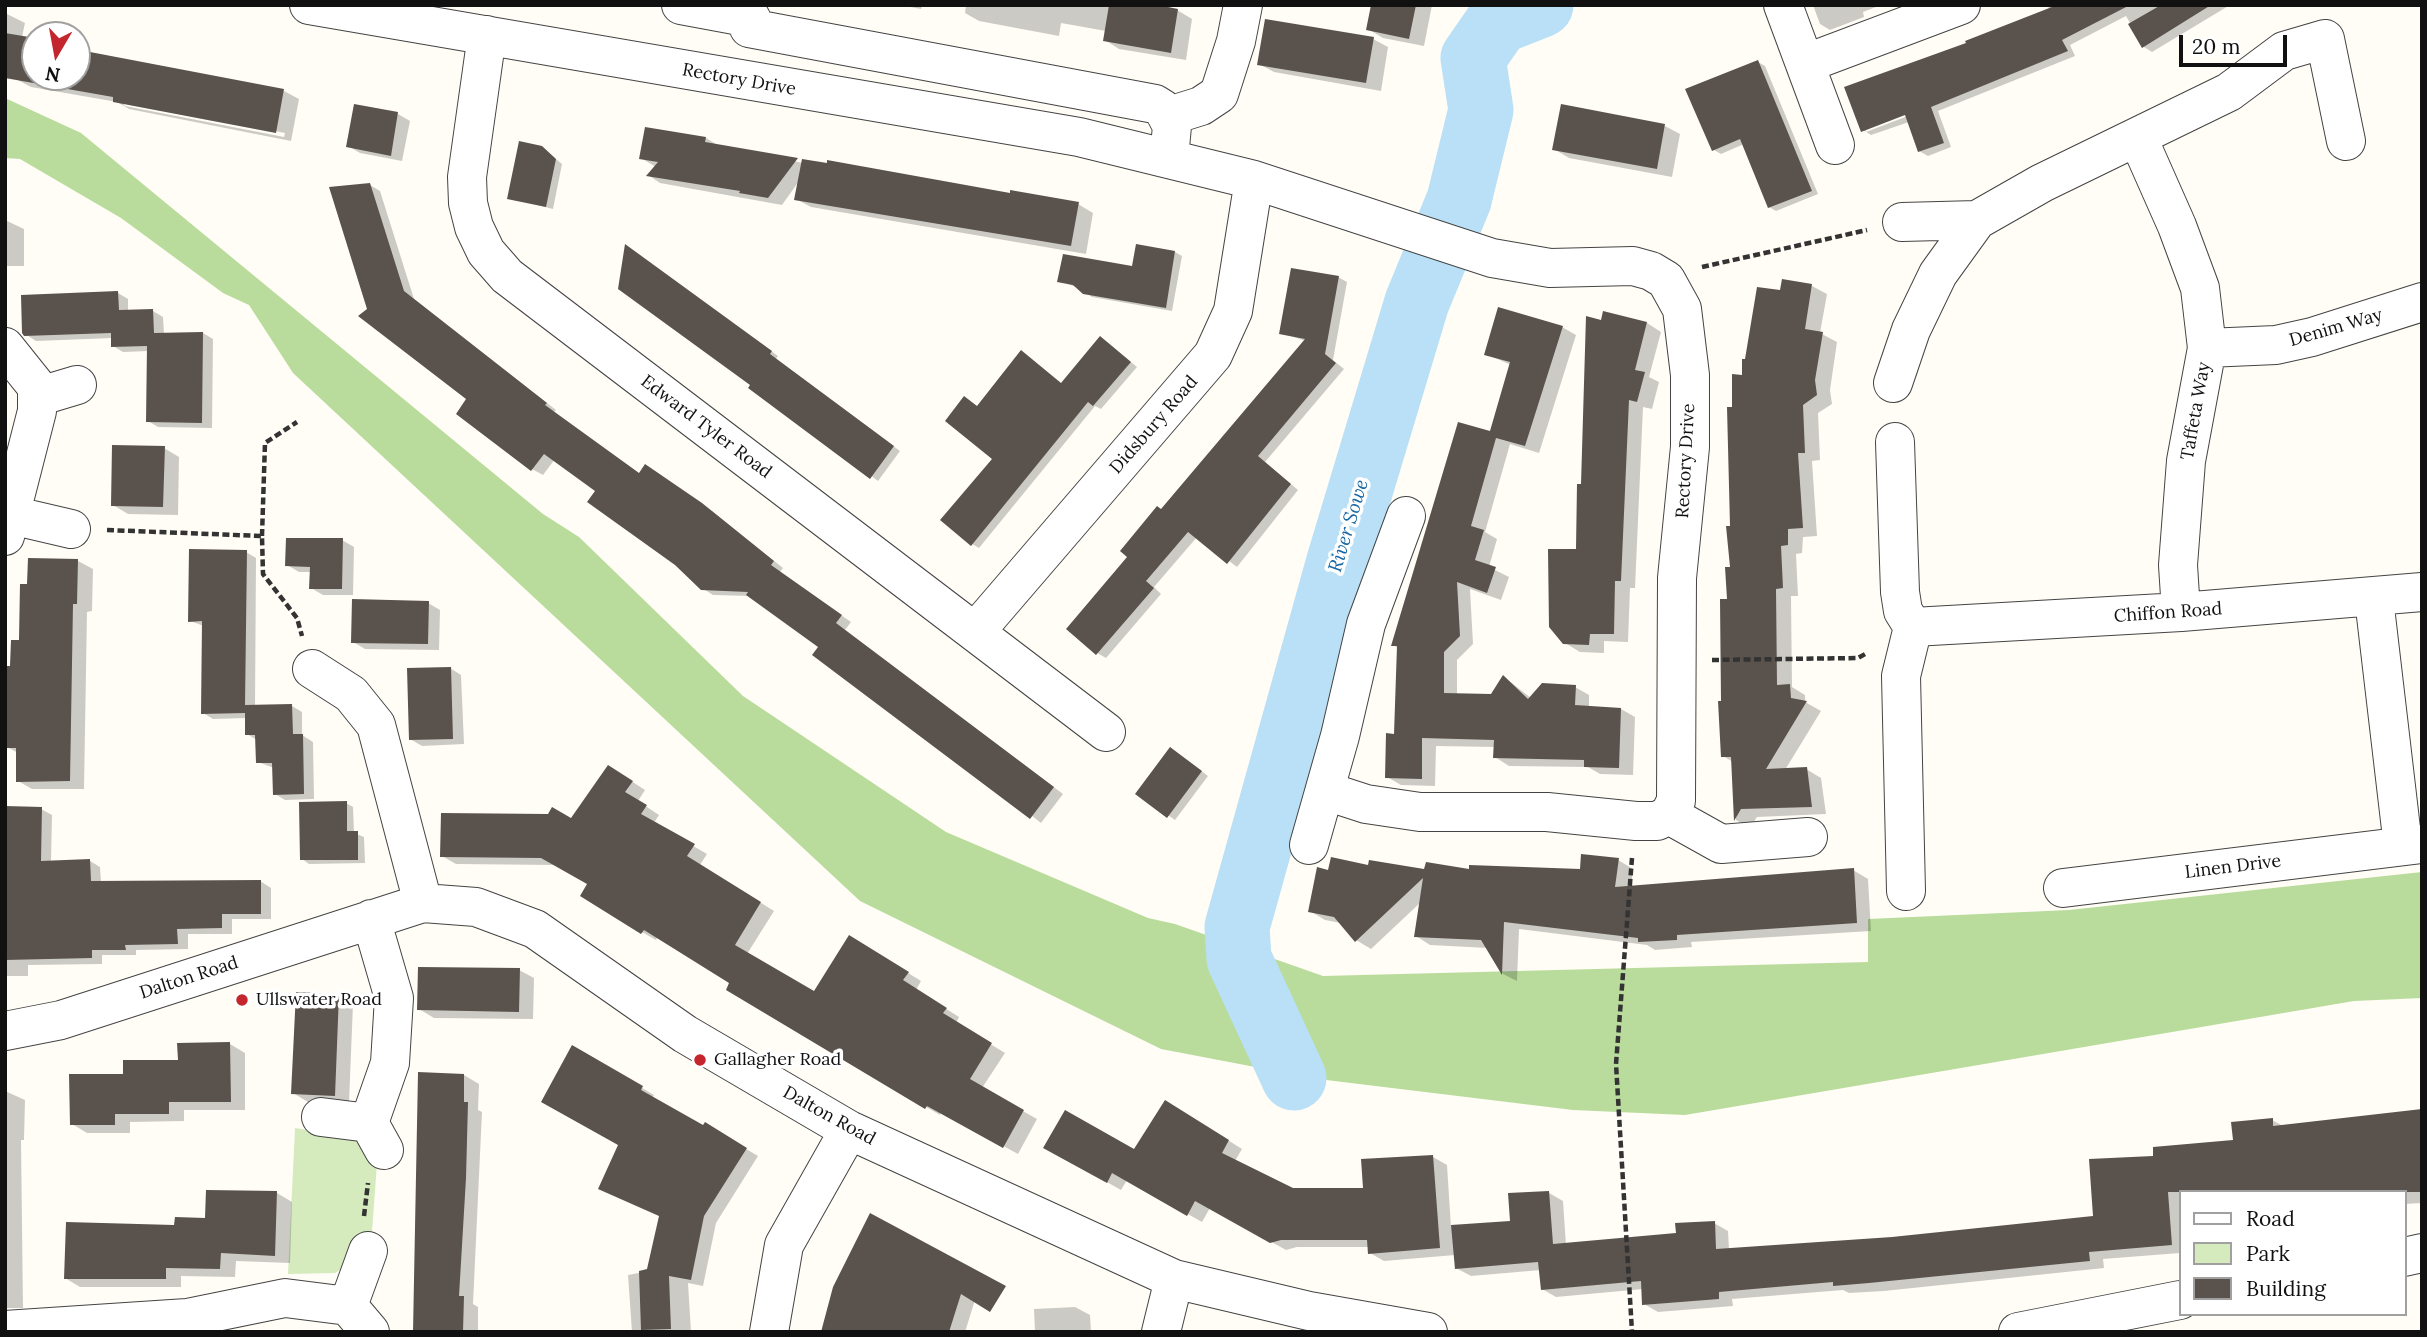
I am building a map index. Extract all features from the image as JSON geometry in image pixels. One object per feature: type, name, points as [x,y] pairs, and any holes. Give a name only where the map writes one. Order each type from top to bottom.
[{"type":"street","name":"Rectory Drive","points":[[309,5],[1079,137],[1254,180],[1492,258],[1550,268],[1633,266],[1651,271],[1666,280],[1676,293],[1682,309],[1690,375],[1690,447],[1677,578],[1676,801],[1652,818]]},
{"type":"street","points":[[681,5],[751,17],[1154,104],[1169,116],[1172,125],[1168,158]]},
{"type":"street","points":[[1169,116],[1201,106],[1219,94],[1234,51],[1242,5]]},
{"type":"street","points":[[1783,5],[1807,63],[1835,145]]},
{"type":"street","points":[[1807,63],[1961,5]]},
{"type":"street","points":[[739,80],[751,17]]},
{"type":"street","name":"Edward Tyler Road","points":[[487,35],[467,177],[474,227],[486,252],[507,276],[1106,732]]},
{"type":"street","points":[[1893,383],[1911,330],[1938,274],[1977,220],[2042,183],[2229,92],[2284,51],[2325,39],[2346,141]]},
{"type":"street","name":"Taffeta Way","points":[[2138,138],[2177,226],[2200,288],[2207,348],[2186,461],[2178,565],[2181,612]]},
{"type":"street","name":"Didsbury Road","points":[[975,632],[1213,355],[1233,311],[1254,180]]},
{"type":"street","points":[[1902,222],[1977,220]]},
{"type":"street","name":"Denim Way","points":[[2207,348],[2276,345],[2312,337],[2422,302]]},
{"type":"street","points":[[5,346],[37,387],[37,404],[8,526],[71,529]]},
{"type":"street","points":[[37,404],[77,385]]},
{"type":"street","points":[[1895,442],[1900,592],[1903,611],[1913,627],[1901,676],[1906,891]]},
{"type":"street","points":[[1309,845],[1326,791],[1366,624],[1406,516]]},
{"type":"street","name":"Chiffon Road","points":[[1913,627],[2181,612],[2422,592]]},
{"type":"street","name":"Linen Drive","points":[[2063,888],[2413,845],[2374,598]]},
{"type":"street","points":[[312,669],[351,694],[376,725],[423,903]]},
{"type":"street","points":[[1326,791],[1366,804],[1420,812],[1547,812],[1652,818],[1721,844],[1808,837]]},
{"type":"street","name":"Dalton Road","points":[[5,1031],[61,1020],[423,903],[476,907],[535,929],[685,1034],[849,1130],[1174,1279],[1309,1311],[1428,1332]]},
{"type":"street","points":[[321,1117],[376,1137],[390,1063],[394,998],[371,919]]},
{"type":"street","points":[[769,1332],[785,1245],[849,1130]]},
{"type":"street","points":[[5,1330],[187,1318],[285,1298],[359,1319],[368,1251]]},
{"type":"street","points":[[1161,1332],[1174,1279]]},
{"type":"street","points":[[2018,1332],[2178,1300]]},
{"type":"path","points":[[1666,280],[1693,269],[1902,222]]},
{"type":"path","points":[[297,422],[265,443],[263,574],[297,618],[312,669]]},
{"type":"path","points":[[71,529],[262,536]]},
{"type":"path","points":[[1676,661],[1858,658],[1913,627]]},
{"type":"path","points":[[1632,1332],[1616,1064],[1652,818]]},
{"type":"path","points":[[368,1251],[364,1215],[376,1137]]},
{"type":"green space","points":[[5,98],[81,133],[543,514],[579,537],[743,696],[946,832],[1148,918],[1175,924],[1323,976],[1868,962],[1868,919],[2069,910],[2422,872],[2422,998],[2354,1001],[1685,1115],[1573,1110],[1318,1079],[1161,1049],[860,901],[293,373],[249,305],[223,293],[121,218],[20,159],[5,158]]},
{"type":"green space","points":[[295,1128],[339,1135],[359,1142],[377,1164],[372,1231],[353,1239],[346,1266],[335,1273],[288,1274]]},
{"type":"building","points":[[1109,5],[1158,5],[1178,9],[1171,53],[1103,41]]},
{"type":"building","points":[[1371,5],[1416,5],[1409,39],[1366,30]]},
{"type":"building","points":[[2057,5],[2130,5],[2062,40],[2068,51],[1931,107],[1944,143],[1918,152],[1905,115],[1861,132],[1844,87],[1966,43],[1965,41]]},
{"type":"building","points":[[2161,5],[2211,5],[2142,48],[2128,24]]},
{"type":"building","points":[[1265,19],[1374,37],[1366,83],[1257,65]]},
{"type":"building","points":[[5,33],[21,36],[21,81],[5,78]]},
{"type":"building","points":[[91,52],[284,89],[276,133],[113,102],[113,97],[79,91],[91,91]]},
{"type":"building","points":[[1758,60],[1812,191],[1768,208],[1740,139],[1712,151],[1685,89]]},
{"type":"building","points":[[354,104],[398,112],[391,156],[346,147]]},
{"type":"building","points":[[1561,104],[1665,124],[1657,169],[1552,150]]},
{"type":"building","points":[[645,127],[706,137],[705,142],[798,158],[768,198],[646,176],[658,162],[639,159]]},
{"type":"building","points":[[519,141],[542,146],[556,159],[546,207],[507,199]]},
{"type":"building","points":[[802,159],[827,163],[827,160],[1010,193],[1010,190],[1079,202],[1071,246],[794,200]]},
{"type":"building","points":[[370,183],[404,291],[547,403],[545,405],[639,473],[645,464],[702,503],[774,561],[771,565],[842,615],[836,623],[1054,787],[1030,819],[812,655],[818,647],[746,595],[748,592],[701,590],[675,565],[587,502],[595,491],[544,454],[531,471],[456,414],[466,399],[358,316],[367,309],[329,187]]},
{"type":"building","points":[[625,244],[772,351],[770,354],[894,446],[870,479],[748,388],[750,385],[618,289]]},
{"type":"building","points":[[1136,244],[1175,251],[1166,308],[1083,294],[1073,285],[1057,282],[1063,254],[1132,266]]},
{"type":"building","points":[[1291,268],[1339,276],[1325,354],[1336,363],[1258,456],[1291,484],[1227,564],[1188,532],[1146,581],[1154,588],[1096,655],[1066,629],[1127,557],[1120,551],[1157,506],[1161,509],[1305,339],[1279,334]]},
{"type":"building","points":[[1782,279],[1812,284],[1805,329],[1823,332],[1815,380],[1817,395],[1803,405],[1805,453],[1798,453],[1803,528],[1788,529],[1788,545],[1781,546],[1783,588],[1776,589],[1777,685],[1790,684],[1791,698],[1807,701],[1766,769],[1807,767],[1812,807],[1741,809],[1734,821],[1731,757],[1721,757],[1718,701],[1721,701],[1720,599],[1727,599],[1725,567],[1730,567],[1726,526],[1730,526],[1727,407],[1732,407],[1732,374],[1742,375],[1742,359],[1745,359],[1757,287],[1780,290]]},
{"type":"building","points":[[118,291],[119,310],[153,309],[154,333],[203,332],[202,423],[146,422],[147,346],[111,347],[111,333],[24,336],[22,333],[21,295]]},
{"type":"building","points":[[1498,307],[1563,326],[1525,446],[1496,438],[1471,526],[1484,530],[1475,560],[1496,567],[1487,593],[1457,582],[1460,636],[1444,652],[1444,693],[1491,694],[1503,675],[1528,699],[1542,683],[1576,685],[1575,705],[1621,708],[1619,768],[1584,767],[1584,760],[1493,758],[1494,740],[1422,738],[1422,779],[1385,778],[1386,733],[1394,734],[1397,646],[1391,646],[1458,422],[1490,431],[1510,362],[1484,355]]},
{"type":"building","points":[[1603,311],[1647,322],[1635,370],[1645,372],[1637,402],[1629,400],[1621,581],[1615,581],[1614,634],[1590,634],[1589,645],[1563,644],[1549,627],[1548,549],[1576,549],[1577,484],[1581,484],[1586,316],[1601,320]]},
{"type":"building","points":[[1100,336],[1131,362],[1093,406],[1088,402],[971,546],[940,520],[992,459],[945,421],[964,396],[977,406],[1021,350],[1061,383]]},
{"type":"building","points":[[112,445],[165,446],[163,507],[111,506]]},
{"type":"building","points":[[286,538],[343,538],[342,589],[309,589],[310,567],[285,566]]},
{"type":"building","points":[[189,549],[247,550],[245,705],[292,704],[293,734],[303,734],[304,794],[273,795],[272,763],[256,763],[255,735],[245,735],[245,713],[201,714],[202,621],[188,622]]},
{"type":"building","points":[[28,558],[78,559],[77,604],[73,604],[70,781],[16,782],[16,748],[5,748],[5,666],[10,666],[11,640],[19,640],[20,584],[27,584]]},
{"type":"building","points":[[352,599],[429,601],[428,644],[351,643]]},
{"type":"building","points":[[451,667],[453,739],[409,740],[407,668]]},
{"type":"building","points":[[1170,747],[1202,771],[1167,818],[1135,794]]},
{"type":"building","points":[[608,765],[633,781],[625,792],[647,805],[641,814],[695,844],[687,856],[761,902],[735,945],[814,991],[849,935],[909,972],[903,980],[947,1008],[943,1013],[992,1043],[970,1079],[1024,1110],[1003,1148],[927,1106],[925,1109],[726,990],[729,983],[644,930],[641,934],[580,896],[587,884],[541,858],[440,857],[441,813],[548,814],[552,807],[571,818]]},
{"type":"building","points":[[347,801],[347,831],[358,831],[358,860],[300,860],[299,802]]},
{"type":"building","points":[[5,806],[42,807],[41,861],[90,859],[91,881],[261,880],[261,914],[222,914],[222,928],[177,929],[178,944],[125,945],[126,950],[92,950],[92,958],[5,960]]},
{"type":"building","points":[[1581,854],[1619,858],[1615,887],[1854,868],[1857,923],[1677,935],[1677,940],[1638,942],[1638,938],[1504,922],[1502,975],[1481,940],[1414,937],[1423,878],[1355,942],[1334,917],[1308,912],[1317,867],[1328,870],[1331,857],[1368,865],[1369,860],[1424,869],[1426,862],[1469,869],[1469,865],[1580,869]]},
{"type":"building","points":[[418,967],[520,968],[519,1012],[417,1010]]},
{"type":"building","points":[[296,992],[339,994],[335,1096],[291,1094]]},
{"type":"building","points":[[230,1042],[231,1102],[169,1102],[169,1114],[115,1114],[115,1125],[70,1125],[69,1074],[123,1074],[123,1060],[178,1060],[177,1043]]},
{"type":"building","points":[[572,1045],[643,1086],[641,1090],[703,1125],[705,1122],[747,1148],[704,1216],[691,1280],[669,1276],[671,1329],[641,1330],[639,1271],[647,1269],[659,1216],[598,1189],[618,1145],[541,1102]]},
{"type":"building","points":[[418,1072],[464,1074],[464,1102],[468,1102],[459,1296],[464,1296],[463,1332],[413,1332]]},
{"type":"building","points":[[1165,1100],[1229,1140],[1222,1153],[1293,1188],[1363,1188],[1361,1159],[1433,1155],[1440,1248],[1368,1254],[1367,1240],[1281,1240],[1270,1243],[1195,1201],[1187,1216],[1112,1173],[1107,1183],[1043,1148],[1065,1110],[1134,1149]]},
{"type":"building","points":[[2422,1109],[2422,1192],[2178,1190],[2168,1192],[2172,1245],[2089,1252],[2090,1261],[1869,1283],[1833,1286],[1833,1282],[1719,1292],[1719,1299],[1642,1305],[1641,1281],[1541,1290],[1538,1262],[1455,1269],[1451,1225],[1510,1221],[1508,1193],[1549,1191],[1553,1244],[1676,1233],[1675,1223],[1715,1221],[1716,1249],[1892,1237],[2093,1216],[2089,1159],[2153,1156],[2153,1147],[2233,1140],[2231,1122],[2273,1118],[2273,1126]]},
{"type":"building","points":[[206,1190],[277,1191],[275,1256],[221,1253],[220,1269],[166,1268],[166,1279],[64,1279],[66,1222],[174,1225],[175,1217],[205,1218]]},
{"type":"building","points":[[870,1213],[1006,1286],[990,1312],[961,1294],[949,1332],[821,1332],[833,1287]]},
{"type":"waterway","name":"River Sowe","points":[[1294,1078],[1239,959],[1237,927],[1339,561],[1417,302],[1459,200],[1481,110],[1473,58],[1498,22],[1541,5]]},
{"type":"place","name":"Ullswater Road","points":[[242,1000]]},
{"type":"place","name":"Gallagher Road","points":[[700,1060]]}]
